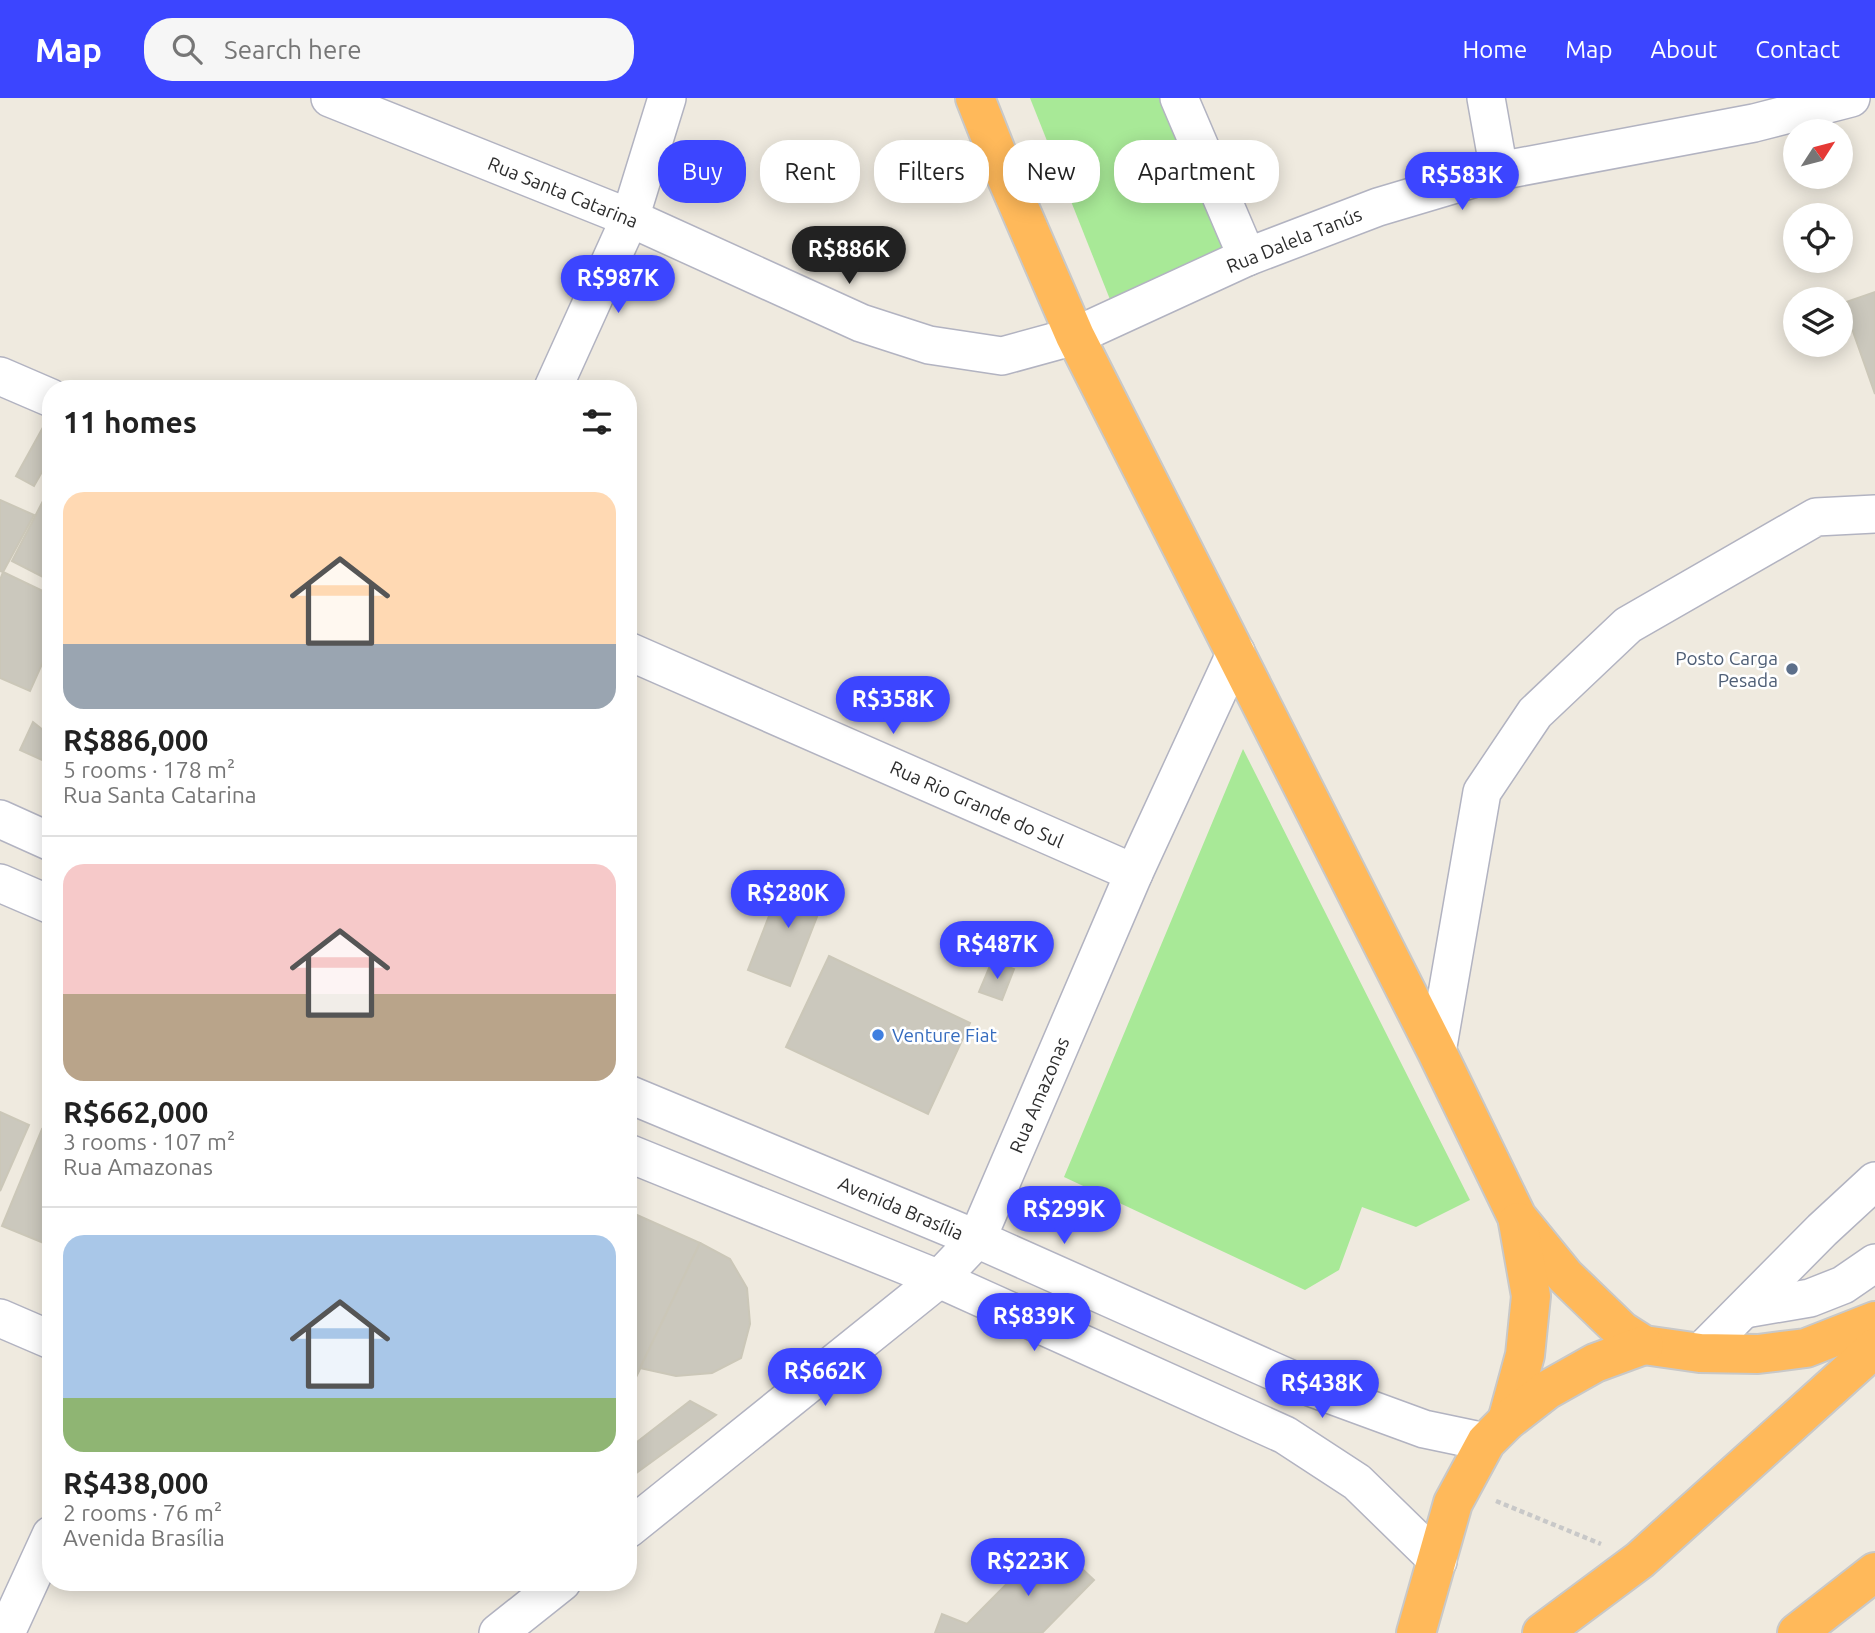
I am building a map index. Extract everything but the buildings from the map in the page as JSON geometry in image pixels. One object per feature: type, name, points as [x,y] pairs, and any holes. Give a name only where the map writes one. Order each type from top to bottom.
[{"type":"highway","points":[[975,98],[1075,336],[1437,1052],[1517,1217],[1564,1276],[1622,1331],[1644,1345],[1700,1353],[1758,1354],[1806,1348],[1875,1321]]},
{"type":"highway","points":[[1416,1633],[1453,1503],[1497,1431],[1525,1355],[1531,1296],[1517,1217]]},
{"type":"highway","points":[[1497,1431],[1547,1390],[1595,1363],[1644,1345]]},
{"type":"highway","points":[[1542,1633],[1640,1560],[1875,1348]]},
{"type":"highway","points":[[1797,1633],[1875,1572]]},
{"type":"street","name":"Rua Santa Catarina","points":[[330,98],[630,218],[860,323],[929,345],[1002,356],[1075,336]]},
{"type":"street","points":[[557,380],[630,218],[667,98]]},
{"type":"street","points":[[1179,98],[1247,257]]},
{"type":"street","points":[[1486,98],[1499,171]]},
{"type":"street","name":"Rua Dalela Tanús","points":[[1075,336],[1247,257],[1378,207],[1499,171],[1754,123],[1850,98]]},
{"type":"street","points":[[0,376],[42,394]]},
{"type":"street","points":[[1437,1052],[1482,792],[1535,713],[1628,625],[1816,517],[1875,514]]},
{"type":"street","name":"Rua Amazonas","points":[[637,1522],[939,1279],[977,1239],[1134,873],[1236,652]]},
{"type":"street","name":"Rua Rio Grande do Sul","points":[[637,655],[1134,873]]},
{"type":"street","points":[[0,819],[42,838]]},
{"type":"street","points":[[0,883],[42,901]]},
{"type":"street","name":"Avenida Brasília","points":[[637,1098],[977,1239],[1304,1385],[1424,1429],[1497,1431]]},
{"type":"street","points":[[637,1157],[939,1279],[1285,1435],[1357,1482],[1438,1561]]},
{"type":"street","points":[[1700,1353],[1822,1230],[1875,1181]]},
{"type":"street","points":[[1745,1309],[1810,1297],[1843,1285],[1875,1263]]},
{"type":"street","points":[[0,1318],[42,1336]]},
{"type":"street","points":[[1285,1435],[1304,1385]]},
{"type":"street","points":[[6,1633],[42,1555]]},
{"type":"street","points":[[498,1633],[551,1591]]},
{"type":"path","points":[[1462,1487],[1640,1560]]},
{"type":"green space","points":[[1030,98],[1169,98],[1186,140],[1114,140],[1114,203],[1213,203],[1234,254],[1113,307],[1072,203],[1100,203],[1100,140],[1047,140]]},
{"type":"green space","points":[[1243,749],[1470,1200],[1416,1227],[1362,1207],[1339,1270],[1305,1290],[1064,1177]]},
{"type":"place","name":"Posto Carga Pesada","points":[[1792,669]]},
{"type":"place","name":"Venture Fiat","points":[[878,1035]]}]
